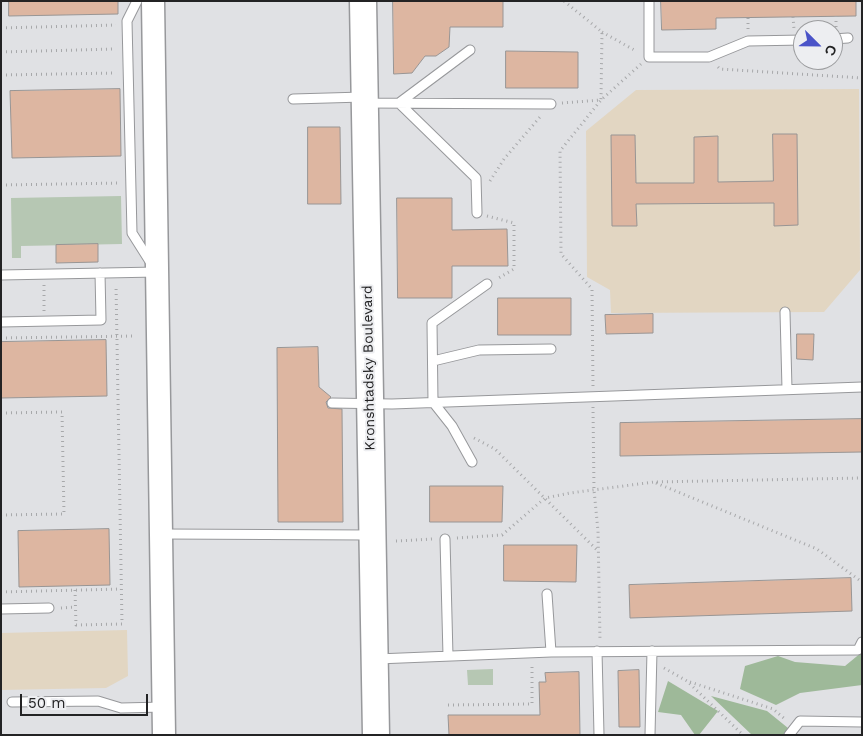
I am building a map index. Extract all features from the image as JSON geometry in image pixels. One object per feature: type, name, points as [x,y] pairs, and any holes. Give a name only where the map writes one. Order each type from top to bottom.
[{"type":"main road","name":"Kronshtadsky Boulevard","points":[[362,1],[369,403],[384,538],[375,659],[376,735]]},
{"type":"street","points":[[153,1],[164,735]]},
{"type":"lane","points":[[137,1],[127,21],[132,233],[157,272]]},
{"type":"lane","points":[[648,1],[649,57],[709,57],[748,41],[793,40]]},
{"type":"lane","points":[[843,38],[848,38]]},
{"type":"lane","points":[[398,103],[470,50]]},
{"type":"lane","points":[[293,99],[365,100],[398,103],[551,104]]},
{"type":"lane","points":[[398,103],[476,178],[477,213]]},
{"type":"lane","points":[[1,275],[157,272]]},
{"type":"lane","points":[[1,322],[101,320],[100,273]]},
{"type":"lane","points":[[472,462],[452,426],[433,402],[432,323],[488,284]]},
{"type":"lane","points":[[785,312],[787,389]]},
{"type":"lane","points":[[432,362],[479,350],[551,349]]},
{"type":"lane","points":[[332,403],[433,402],[862,387]]},
{"type":"lane","points":[[161,534],[384,538]]},
{"type":"lane","points":[[445,539],[448,656]]},
{"type":"lane","points":[[548,594],[551,652]]},
{"type":"lane","points":[[1,609],[48,608]]},
{"type":"lane","points":[[375,659],[598,651],[652,655],[858,650],[862,642]]},
{"type":"lane","points":[[598,651],[599,735]]},
{"type":"lane","points":[[650,735],[652,655]]},
{"type":"lane","points":[[12,702],[98,701],[121,708],[164,707]]},
{"type":"lane","points":[[791,731],[800,721],[862,722]]},
{"type":"path","points":[[1,28],[120,25]]},
{"type":"path","points":[[598,651],[598,551],[594,490],[592,289],[561,254],[560,151],[601,100],[649,57],[602,32]]},
{"type":"path","points":[[1,52],[121,49]]},
{"type":"path","points":[[709,57],[720,69],[862,78]]},
{"type":"path","points":[[1,75],[121,73]]},
{"type":"path","points":[[1,185],[124,183]]},
{"type":"path","points":[[477,213],[514,223],[514,269],[488,284]]},
{"type":"path","points":[[75,590],[76,625],[122,624],[116,272]]},
{"type":"path","points":[[44,274],[44,338]]},
{"type":"path","points":[[1,338],[136,336]]},
{"type":"path","points":[[1,413],[62,412],[64,514],[1,515]]},
{"type":"path","points":[[452,426],[495,449],[598,551]]},
{"type":"path","points":[[384,538],[445,539],[502,535],[545,498],[654,482],[862,478]]},
{"type":"path","points":[[654,482],[817,549],[862,582]]},
{"type":"path","points":[[1,592],[121,589]]},
{"type":"path","points":[[652,655],[687,682],[743,735]]},
{"type":"path","points":[[448,705],[532,704],[531,665],[541,665]]},
{"type":"path","points":[[687,682],[773,709],[791,731]]},
{"type":"shaded area","points":[[859,89],[860,270],[824,312],[611,313],[610,290],[587,277],[586,131],[636,90]]},
{"type":"shaded area","points":[[127,630],[128,676],[106,688],[1,690],[1,633]]},
{"type":"green space","points":[[121,196],[122,244],[21,246],[21,258],[12,258],[11,198]]},
{"type":"green space","points":[[862,652],[862,685],[800,693],[776,705],[740,689],[745,666],[778,656],[795,662],[845,666]]},
{"type":"green space","points":[[493,669],[493,685],[468,685],[467,670]]},
{"type":"green space","points":[[668,681],[718,711],[699,735],[695,735],[681,715],[658,712]]},
{"type":"green space","points":[[711,696],[767,711],[788,728],[783,735],[752,735]]},
{"type":"building","points":[[9,1],[118,1],[118,14],[9,16]]},
{"type":"building","points":[[393,1],[503,1],[503,27],[450,27],[449,47],[436,56],[425,56],[412,73],[394,74]]},
{"type":"building","points":[[661,1],[856,1],[856,16],[716,18],[716,29],[662,30]]},
{"type":"building","points":[[506,51],[578,52],[578,88],[506,88]]},
{"type":"building","points":[[120,89],[121,156],[12,158],[10,91]]},
{"type":"building","points":[[308,127],[340,127],[341,204],[308,204]]},
{"type":"building","points":[[773,134],[797,134],[798,225],[774,226],[774,203],[636,204],[637,226],[612,226],[611,135],[635,135],[636,183],[694,183],[694,137],[718,136],[718,182],[773,181]]},
{"type":"building","points":[[397,198],[452,198],[452,230],[507,229],[508,266],[452,266],[452,298],[398,298]]},
{"type":"building","points":[[98,244],[98,262],[56,263],[56,245]]},
{"type":"building","points":[[498,298],[571,298],[571,335],[498,335]]},
{"type":"building","points":[[653,314],[653,333],[606,334],[605,315]]},
{"type":"building","points":[[797,334],[814,334],[813,360],[797,359]]},
{"type":"building","points":[[106,340],[107,396],[1,398],[1,342]]},
{"type":"building","points":[[318,347],[319,387],[331,397],[326,402],[328,408],[342,409],[343,522],[278,522],[277,348]]},
{"type":"building","points":[[862,419],[862,452],[620,456],[620,423]]},
{"type":"building","points":[[430,486],[503,486],[502,522],[430,522]]},
{"type":"building","points":[[109,529],[110,585],[19,587],[18,531]]},
{"type":"building","points":[[504,545],[577,545],[576,582],[504,581]]},
{"type":"building","points":[[851,578],[852,611],[630,618],[629,585]]},
{"type":"building","points":[[639,670],[640,727],[619,727],[618,671]]},
{"type":"building","points":[[579,672],[580,735],[449,735],[448,715],[540,715],[539,682],[546,682],[545,673]]}]
